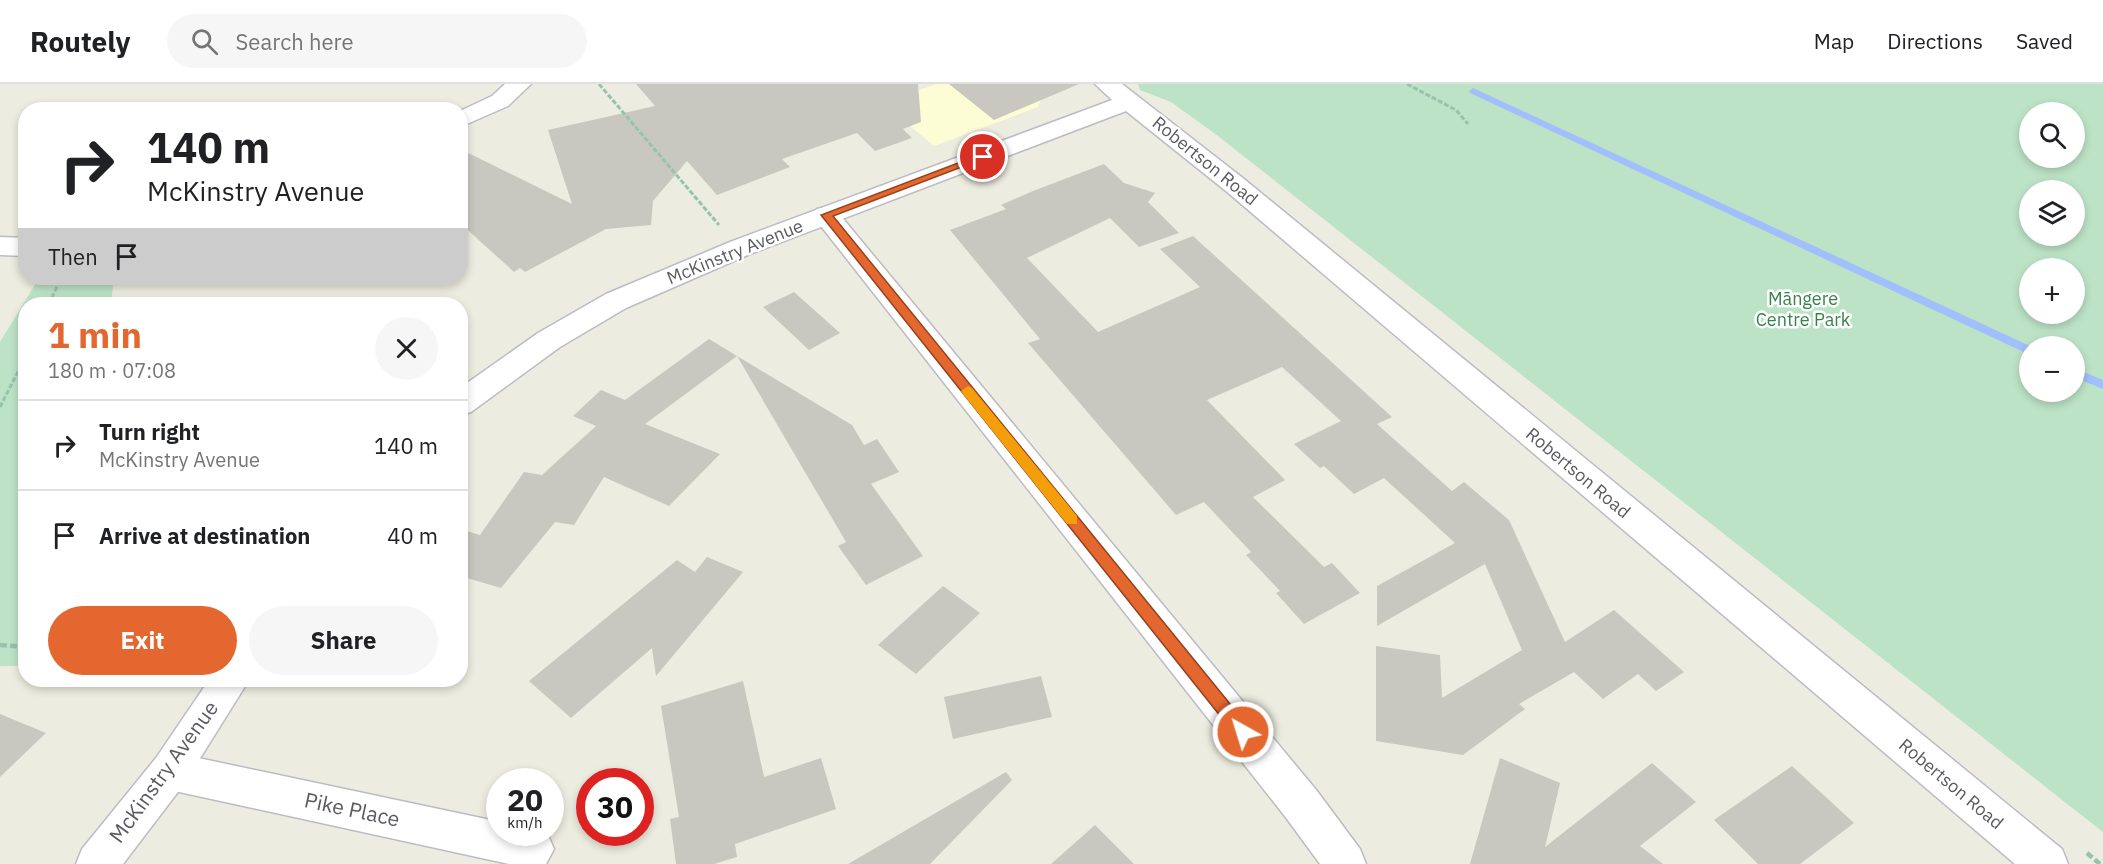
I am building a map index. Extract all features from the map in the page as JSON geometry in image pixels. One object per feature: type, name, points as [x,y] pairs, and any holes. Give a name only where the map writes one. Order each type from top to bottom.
[{"type":"street","points":[[468,116],[500,101],[519,84]]},
{"type":"street","name":"McKinstry Avenue","points":[[468,398],[549,340],[616,301],[1119,93]]},
{"type":"street","name":"Robertson Road","points":[[1119,93],[2047,864]]},
{"type":"street","points":[[826,215],[1302,805],[1345,864]]},
{"type":"street","points":[[0,246],[18,247]]},
{"type":"street","name":"McKinstry Avenue","points":[[97,864],[170,771],[225,687]]},
{"type":"street","name":"Pike Place","points":[[170,771],[533,849]]},
{"type":"path","points":[[599,84],[740,248]]},
{"type":"path","points":[[1407,84],[1456,110],[1468,124]]},
{"type":"path","points":[[0,407],[18,372]]},
{"type":"path","points":[[0,645],[18,647]]},
{"type":"shaded area","points":[[936,84],[1047,84],[1038,107],[934,146],[882,103]]},
{"type":"green space","name":"Māngere Centre Park","points":[[1138,84],[2103,84],[2103,832],[1218,136],[1171,102],[1140,90]]},
{"type":"green space","points":[[35,285],[113,285],[112,297],[27,297]]},
{"type":"green space","points":[[18,312],[18,666],[0,666],[0,342]]},
{"type":"building","points":[[636,84],[918,84],[921,122],[903,129],[912,138],[875,151],[857,133],[782,159],[790,167],[717,195],[687,161],[653,201],[651,225],[606,229],[525,272],[520,268],[514,272],[468,230],[468,153],[572,204],[548,130],[655,106]]},
{"type":"building","points":[[949,84],[1079,84],[994,120]]},
{"type":"building","points":[[1104,164],[1124,183],[1155,193],[1148,202],[1179,233],[1139,247],[1110,218],[1027,258],[1098,332],[1200,287],[1160,249],[1193,236],[1392,417],[1377,424],[1452,491],[1464,482],[1509,520],[1565,642],[1614,610],[1684,672],[1656,691],[1638,674],[1603,699],[1574,672],[1519,704],[1525,709],[1463,755],[1376,741],[1376,646],[1440,655],[1442,698],[1522,650],[1485,564],[1377,626],[1377,586],[1455,543],[1384,478],[1354,494],[1324,466],[1320,468],[1294,444],[1341,421],[1282,367],[1207,400],[1285,480],[1253,497],[1324,567],[1332,563],[1360,593],[1304,624],[1276,593],[1280,591],[1246,555],[1251,552],[1204,502],[1176,515],[1028,343],[1040,339],[950,230],[1006,209],[1001,205],[1033,191]]},
{"type":"building","points":[[794,292],[840,333],[809,350],[763,307]]},
{"type":"building","points":[[709,339],[737,356],[645,424],[720,454],[669,506],[604,477],[574,525],[555,522],[501,588],[468,578],[468,531],[480,535],[524,472],[542,475],[596,426],[573,416],[601,390],[625,400]]},
{"type":"building","points":[[737,356],[852,425],[864,445],[877,439],[899,472],[871,484],[923,556],[866,585],[838,546],[846,542]]},
{"type":"building","points":[[707,557],[743,572],[656,676],[652,648],[571,718],[529,681],[677,560],[695,572]]},
{"type":"building","points":[[943,586],[980,613],[916,674],[878,645]]},
{"type":"building","points":[[1041,676],[1052,717],[953,739],[944,697]]},
{"type":"building","points":[[743,681],[764,777],[821,758],[836,809],[735,844],[737,857],[714,864],[676,864],[670,819],[679,817],[661,706]]},
{"type":"building","points":[[0,714],[46,733],[0,777]]},
{"type":"building","points":[[1500,758],[1560,783],[1545,847],[1652,763],[1696,802],[1640,846],[1663,864],[1470,864]]},
{"type":"building","points":[[1792,766],[1854,823],[1800,864],[1758,864],[1714,820]]},
{"type":"building","points":[[1006,772],[1012,780],[930,864],[848,864]]},
{"type":"building","points":[[1095,825],[1134,864],[1051,864]]},
{"type":"waterway","points":[[1473,91],[2019,346]]},
{"type":"waterway","points":[[2085,377],[2103,385]]},
{"type":"slow traffic","points":[[968,391],[1072,520]]},
{"type":"route","points":[[983,157],[826,215],[1243,732]]}]
